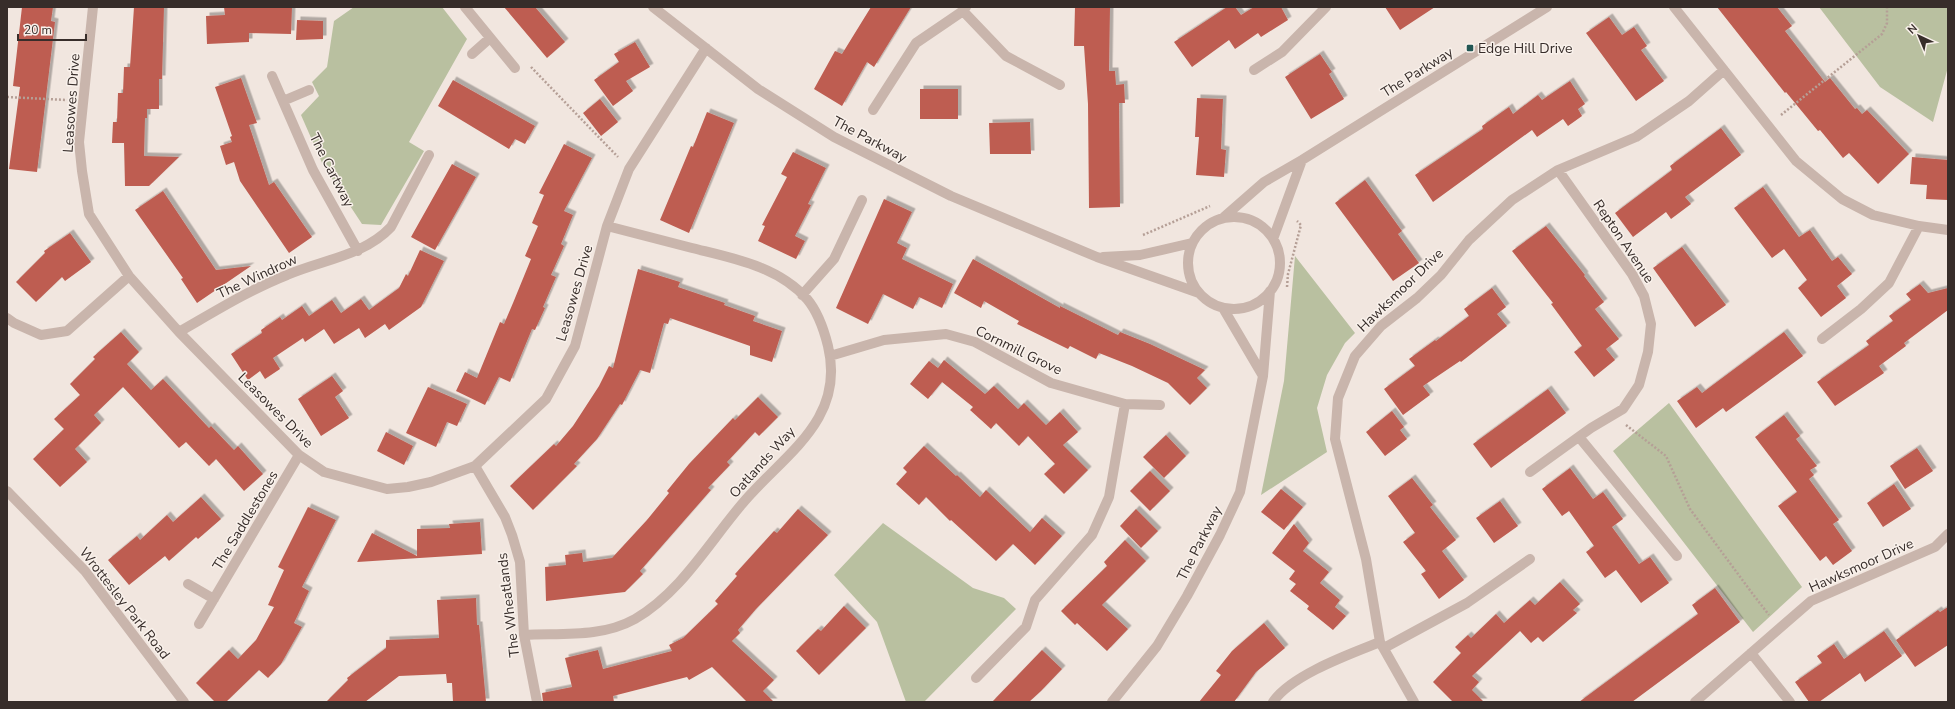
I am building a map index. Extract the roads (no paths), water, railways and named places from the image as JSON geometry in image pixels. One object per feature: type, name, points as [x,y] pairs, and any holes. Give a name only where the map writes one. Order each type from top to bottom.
[{"type":"street","name":"Leasowes Drive","points":[[93,7],[79,142],[89,214],[129,276],[179,332],[300,455],[324,472],[387,489],[408,487],[431,482],[475,466],[546,399],[575,346],[607,226],[629,169],[706,48]]},
{"type":"street","points":[[465,7],[515,68]]},
{"type":"street","name":"The Parkway","points":[[653,7],[758,89],[834,137],[951,196],[1097,257],[1199,293]]},
{"type":"street","points":[[1254,70],[1282,52],[1326,7]]},
{"type":"street","name":"The Parkway","points":[[1224,217],[1264,182],[1302,160],[1547,7]]},
{"type":"street","points":[[1674,7],[1796,161],[1842,199],[1873,215],[1919,226],[1948,230]]},
{"type":"street","points":[[874,110],[916,43],[964,9],[1006,56],[1060,85]]},
{"type":"street","points":[[472,54],[490,38]]},
{"type":"street","name":"Hawksmoor Drive","points":[[1414,702],[1382,645],[1366,559],[1335,439],[1338,398],[1355,356],[1380,326],[1441,275],[1469,240],[1512,200],[1558,170],[1636,137],[1689,101],[1724,70]]},
{"type":"street","name":"The Cartway","points":[[272,76],[313,170],[358,251]]},
{"type":"street","points":[[283,101],[309,90]]},
{"type":"street","name":"The Windrow","points":[[179,332],[237,299],[286,275],[358,251],[382,237],[390,228],[429,155]]},
{"type":"street","points":[[1273,239],[1302,160]]},
{"type":"street","name":"Repton Avenue","points":[[1530,472],[1590,428],[1623,409],[1639,385],[1648,352],[1651,324],[1644,296],[1632,274],[1558,170]]},
{"type":"street","points":[[802,295],[834,259],[862,200]]},
{"type":"street","points":[[1224,217],[1238,217],[1252,220],[1264,228],[1273,239],[1278,249],[1279,266],[1276,282],[1270,291],[1260,300],[1249,306],[1236,309],[1223,308],[1210,302],[1199,293],[1190,278],[1187,261],[1192,244],[1200,232],[1211,222],[1224,217]]},
{"type":"street","name":"Oatlands Way","points":[[524,635],[600,632],[634,620],[656,605],[694,566],[743,503],[798,448],[823,410],[832,379],[830,356],[824,331],[808,300],[788,282],[752,263],[607,226]]},
{"type":"street","points":[[1822,339],[1861,309],[1889,283],[1919,226]]},
{"type":"street","name":"The Parkway","points":[[1097,257],[1140,255],[1192,244]]},
{"type":"street","points":[[7,318],[14,324],[41,335],[67,331],[129,276]]},
{"type":"street","name":"The Parkway","points":[[1112,702],[1157,646],[1187,596],[1220,535],[1240,492],[1263,376],[1270,291]]},
{"type":"street","points":[[1223,308],[1263,376]]},
{"type":"street","name":"Cornmill Grove","points":[[830,356],[884,340],[946,334],[974,342],[1050,383],[1125,404],[1160,406]]},
{"type":"street","points":[[976,678],[1026,627],[1035,600],[1079,551],[1094,529],[1109,497],[1125,404]]},
{"type":"street","points":[[1579,437],[1677,556]]},
{"type":"street","name":"The Saddlestones","points":[[199,624],[300,455]]},
{"type":"street","name":"The Wheatlands","points":[[475,466],[505,517],[520,562],[524,635],[537,702]]},
{"type":"street","name":"Wrottesley Park Road","points":[[7,491],[85,570],[184,702]]},
{"type":"street","name":"Hawksmoor Drive","points":[[1695,702],[1811,601],[1935,547],[1948,534]]},
{"type":"street","points":[[1273,702],[1277,695],[1314,670],[1382,645],[1467,603],[1530,559]]},
{"type":"street","points":[[188,584],[214,598]]},
{"type":"street","points":[[1752,653],[1790,702]]},
{"type":"place","name":"Edge Hill Drive","points":[[1470,48]]}]
